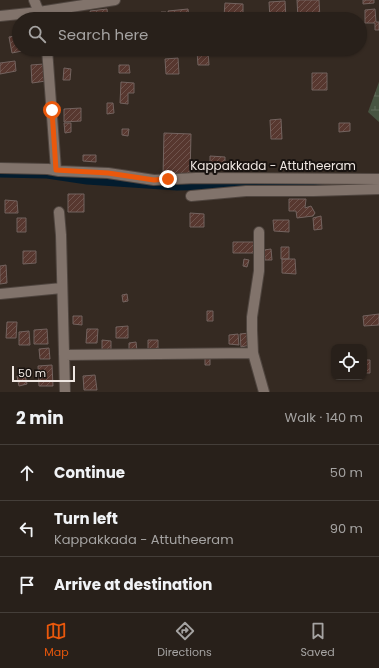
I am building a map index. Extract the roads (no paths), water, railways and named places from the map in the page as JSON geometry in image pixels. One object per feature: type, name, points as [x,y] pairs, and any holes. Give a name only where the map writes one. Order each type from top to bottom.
[{"type":"street","points":[[34,0],[38,12]]},
{"type":"street","points":[[59,12],[115,0]]},
{"type":"street","points":[[0,16],[12,16]]},
{"type":"street","points":[[48,56],[56,170]]},
{"type":"street","name":"Kappakkada - Attutheeram","points":[[0,168],[48,169],[108,173],[154,180],[196,178],[379,179]]},
{"type":"street","points":[[191,196],[246,191],[314,191],[379,188]]},
{"type":"street","points":[[59,212],[65,392]]},
{"type":"street","points":[[259,232],[259,271],[252,317],[253,353],[264,392]]},
{"type":"street","points":[[0,294],[62,288]]},
{"type":"street","points":[[64,355],[253,353]]},
{"type":"waterway","points":[[0,173],[47,174],[87,180],[177,186],[320,183]]}]
